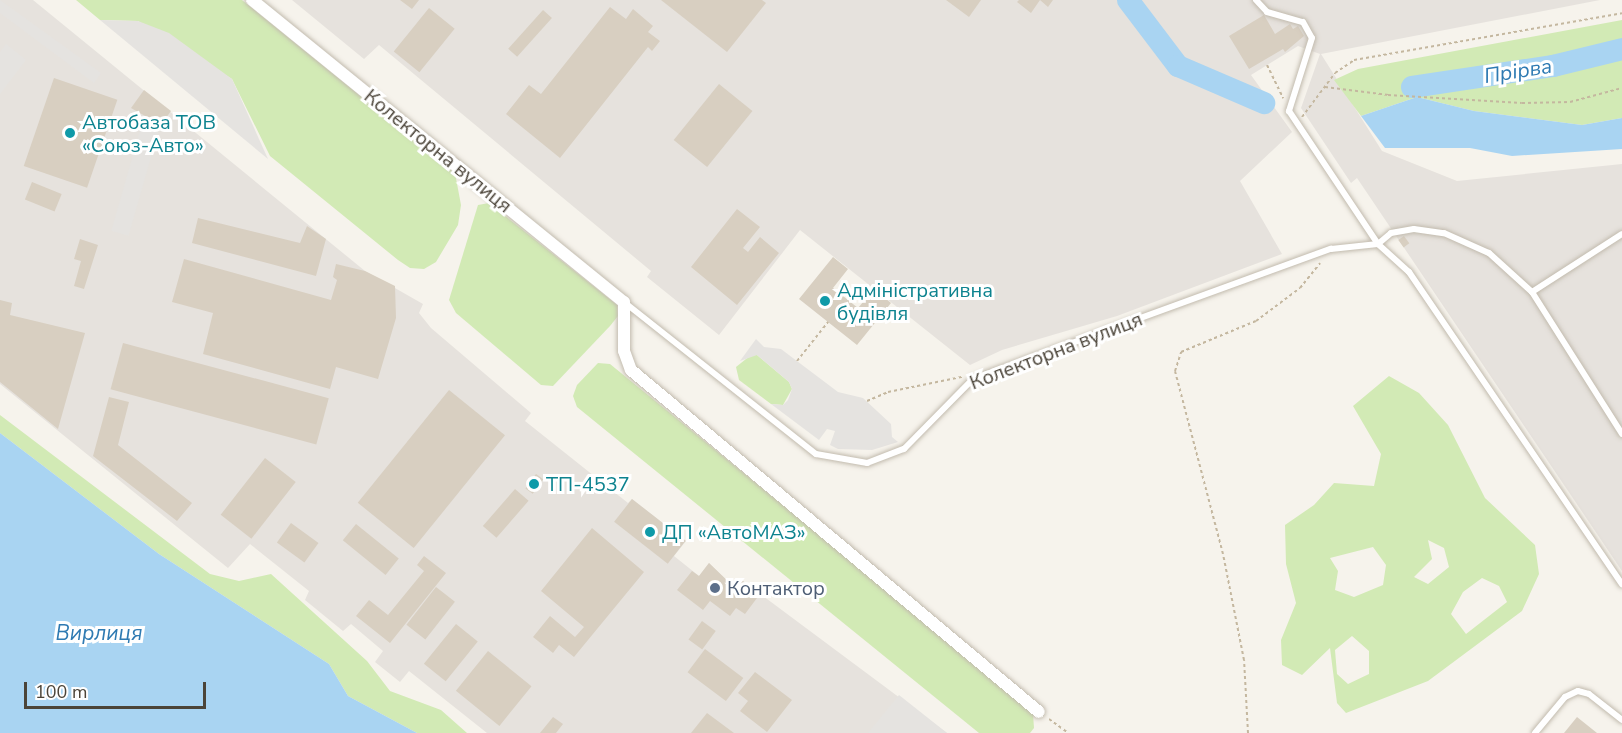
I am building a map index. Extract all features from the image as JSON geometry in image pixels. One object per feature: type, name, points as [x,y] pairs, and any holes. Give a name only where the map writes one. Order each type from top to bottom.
[{"type":"street","name":"Колекторна вулиця","points":[[252,0],[624,302]]},
{"type":"street","points":[[624,302],[624,351],[631,370],[1039,712]]},
{"type":"lane","points":[[1256,0],[1267,12],[1304,22],[1312,38],[1289,111],[1297,124],[1378,243],[1409,272],[1622,584]]},
{"type":"lane","name":"Колекторна вулиця","points":[[624,302],[816,454],[867,463],[904,449],[973,379],[1331,249],[1378,243],[1391,233],[1414,229],[1444,233],[1489,254],[1532,292],[1621,435]]},
{"type":"lane","points":[[1532,292],[1622,234]]},
{"type":"lane","points":[[1536,733],[1565,697],[1578,691],[1589,694],[1622,720]]},
{"type":"path","points":[[1297,124],[1323,87],[1354,60],[1622,13]]},
{"type":"path","points":[[1268,65],[1289,111]]},
{"type":"path","points":[[1323,87],[1388,95],[1522,103],[1570,102],[1622,88]]},
{"type":"path","points":[[1248,733],[1244,660],[1223,554],[1175,370],[1181,352],[1256,321],[1300,288],[1331,249]]},
{"type":"path","points":[[797,361],[828,322]]},
{"type":"path","points":[[867,401],[888,392],[947,379],[973,379]]},
{"type":"path","points":[[1039,712],[1068,733]]},
{"type":"shaded area","points":[[0,0],[33,0],[365,271],[423,304],[419,313],[431,328],[531,413],[525,421],[628,503],[632,499],[686,541],[674,556],[699,576],[709,563],[732,586],[739,578],[947,733],[487,733],[409,671],[400,682],[375,662],[383,651],[351,624],[343,631],[305,600],[309,591],[250,544],[228,568],[0,384]]},
{"type":"shaded area","points":[[0,0],[101,73],[94,83],[0,13]]},
{"type":"shaded area","points":[[292,0],[1600,0],[1321,54],[1382,151],[1457,181],[1622,164],[1622,571],[1357,178],[1351,183],[1301,108],[1320,54],[1298,46],[1251,75],[1292,132],[1240,181],[1282,254],[1117,316],[1002,350],[970,365],[800,230],[719,335],[647,277],[651,271],[379,45],[364,59]]},
{"type":"shaded area","points":[[100,20],[138,21],[169,33],[232,79],[268,159]]},
{"type":"shaded area","points":[[6,44],[26,60],[0,94],[0,52]]},
{"type":"shaded area","points":[[141,127],[158,132],[129,236],[111,231]]},
{"type":"shaded area","points":[[756,339],[764,347],[781,349],[838,392],[863,398],[891,424],[892,437],[898,442],[872,450],[838,449],[830,445],[835,431],[827,429],[819,440],[771,404],[783,405],[788,400],[792,389],[789,382],[757,355],[740,361]]},
{"type":"shaded area","points":[[899,695],[947,733],[868,733]]},
{"type":"green space","points":[[76,0],[242,0],[455,173],[461,205],[458,225],[436,262],[424,269],[410,268],[270,156],[232,79],[138,21],[100,20]]},
{"type":"green space","points":[[1622,20],[1622,118],[1582,125],[1474,111],[1417,97],[1361,116],[1334,80],[1358,69]]},
{"type":"green space","points":[[489,203],[617,305],[618,316],[553,386],[541,385],[456,313],[449,300],[478,205]]},
{"type":"green space","points":[[751,355],[757,355],[789,382],[792,389],[783,405],[771,404],[739,380],[736,367]]},
{"type":"green space","points":[[598,363],[610,364],[1015,695],[1033,714],[1034,728],[1030,733],[979,733],[577,407],[573,396],[577,385]]},
{"type":"green space","points":[[1389,376],[1419,393],[1448,425],[1485,498],[1535,545],[1539,574],[1522,611],[1428,681],[1346,713],[1337,703],[1330,648],[1302,675],[1282,665],[1281,640],[1296,603],[1286,564],[1285,525],[1314,505],[1334,483],[1374,486],[1381,454],[1353,406]],"holes":[[[1428,540],[1444,548],[1449,567],[1428,584],[1414,577],[1432,559]],[[1373,547],[1386,565],[1383,585],[1354,597],[1335,590],[1338,571],[1330,558]],[[1482,578],[1499,586],[1507,602],[1466,634],[1451,614],[1463,592]],[[1352,636],[1369,651],[1369,674],[1348,684],[1337,674],[1335,650]]]},
{"type":"green space","points":[[0,415],[210,574],[239,581],[271,574],[367,661],[390,691],[441,710],[467,733],[417,733],[348,696],[329,664],[159,554],[0,433]]},
{"type":"water","points":[[1417,97],[1474,111],[1582,125],[1622,118],[1622,149],[1512,156],[1470,148],[1385,148],[1361,116]]},
{"type":"water","name":"Вирлиця","points":[[0,433],[159,554],[329,664],[348,696],[417,733],[0,733]]},
{"type":"building","points":[[400,0],[419,0],[412,9]]},
{"type":"building","points":[[661,0],[762,0],[766,3],[727,52]]},
{"type":"building","points":[[946,0],[981,0],[969,17]]},
{"type":"building","points":[[1019,0],[1040,0],[1031,13],[1017,2]]},
{"type":"building","points":[[1040,0],[1053,0],[1048,7]]},
{"type":"building","points":[[610,7],[626,19],[633,9],[653,26],[648,32],[660,41],[652,51],[648,47],[560,158],[506,114],[529,85],[541,94]]},
{"type":"building","points":[[429,8],[455,29],[419,72],[394,52]]},
{"type":"building","points":[[543,10],[552,18],[517,57],[508,49]]},
{"type":"building","points":[[1264,15],[1275,34],[1290,24],[1293,29],[1298,26],[1304,36],[1285,52],[1283,49],[1249,69],[1229,36]]},
{"type":"building","name":"Автобаза ТОВ «Союз-Авто»","points":[[54,78],[117,100],[87,188],[24,166]]},
{"type":"building","points":[[719,84],[752,111],[707,167],[674,140]]},
{"type":"building","points":[[144,90],[171,111],[161,125],[131,108]]},
{"type":"building","points":[[32,182],[62,194],[55,212],[25,200]]},
{"type":"building","points":[[737,209],[760,227],[743,248],[748,252],[760,237],[779,253],[737,305],[691,267]]},
{"type":"building","points":[[198,218],[300,243],[307,226],[326,239],[316,276],[192,243]]},
{"type":"building","points":[[1404,236],[1409,243],[1404,247],[1398,240]]},
{"type":"building","points":[[80,239],[98,245],[84,289],[74,286],[81,261],[74,259]]},
{"type":"building","name":"Адміністративна будівля","points":[[833,257],[848,269],[833,288],[858,308],[874,289],[891,303],[857,345],[799,299]]},
{"type":"building","points":[[184,259],[331,300],[337,280],[333,277],[336,264],[365,271],[395,286],[396,318],[378,379],[336,367],[330,389],[203,354],[213,313],[172,302]]},
{"type":"building","points":[[0,300],[12,303],[10,315],[85,333],[58,429],[0,382]]},
{"type":"building","points":[[123,343],[329,398],[316,444],[111,389]]},
{"type":"building","points":[[449,390],[505,435],[414,548],[358,503]]},
{"type":"building","points":[[109,397],[129,402],[118,445],[192,503],[177,521],[93,456]]},
{"type":"building","points":[[265,458],[296,482],[251,539],[221,515]]},
{"type":"building","name":"ТП-4537","points":[[536,474],[543,479],[533,494],[525,489]]},
{"type":"building","points":[[515,489],[529,501],[496,538],[483,526]]},
{"type":"building","name":"ДП «АвтоМАЗ»","points":[[632,499],[686,541],[668,564],[614,522]]},
{"type":"building","points":[[291,523],[319,543],[304,562],[277,542]]},
{"type":"building","points":[[356,524],[399,559],[386,575],[343,540]]},
{"type":"building","points":[[592,528],[644,572],[574,657],[559,645],[553,653],[533,637],[550,616],[575,637],[584,627],[541,591]]},
{"type":"building","points":[[424,556],[446,573],[390,643],[356,616],[369,600],[388,615],[424,571],[417,565]]},
{"type":"building","name":"Контактор","points":[[709,563],[733,586],[739,578],[760,594],[745,614],[736,608],[730,616],[710,601],[703,610],[677,590],[692,571],[699,576]]},
{"type":"building","points":[[436,587],[455,602],[425,640],[406,625]]},
{"type":"building","points":[[702,621],[716,631],[702,650],[688,640]]},
{"type":"building","points":[[456,624],[478,642],[446,681],[424,664]]},
{"type":"building","points":[[705,649],[743,678],[726,701],[688,672]]},
{"type":"building","points":[[488,651],[532,686],[499,726],[456,691]]},
{"type":"building","points":[[755,672],[792,700],[767,732],[740,711],[748,701],[738,693]]},
{"type":"building","points":[[707,713],[734,733],[691,733]]},
{"type":"building","points":[[553,717],[563,724],[556,733],[540,733]]},
{"type":"building","points":[[1577,717],[1597,733],[1564,733]]},
{"type":"waterway","name":"Прірва","points":[[1128,0],[1178,66],[1264,103]]},
{"type":"waterway","name":"Прірва","points":[[1412,87],[1553,66],[1622,49]]},
{"type":"place","name":"Автобаза ТОВ «Союз-Авто»","points":[[70,133]]},
{"type":"place","name":"Адміністративна будівля","points":[[825,301]]},
{"type":"place","name":"ТП-4537","points":[[534,484]]},
{"type":"place","name":"ДП «АвтоМАЗ»","points":[[650,532]]},
{"type":"place","name":"Контактор","points":[[715,588]]}]
